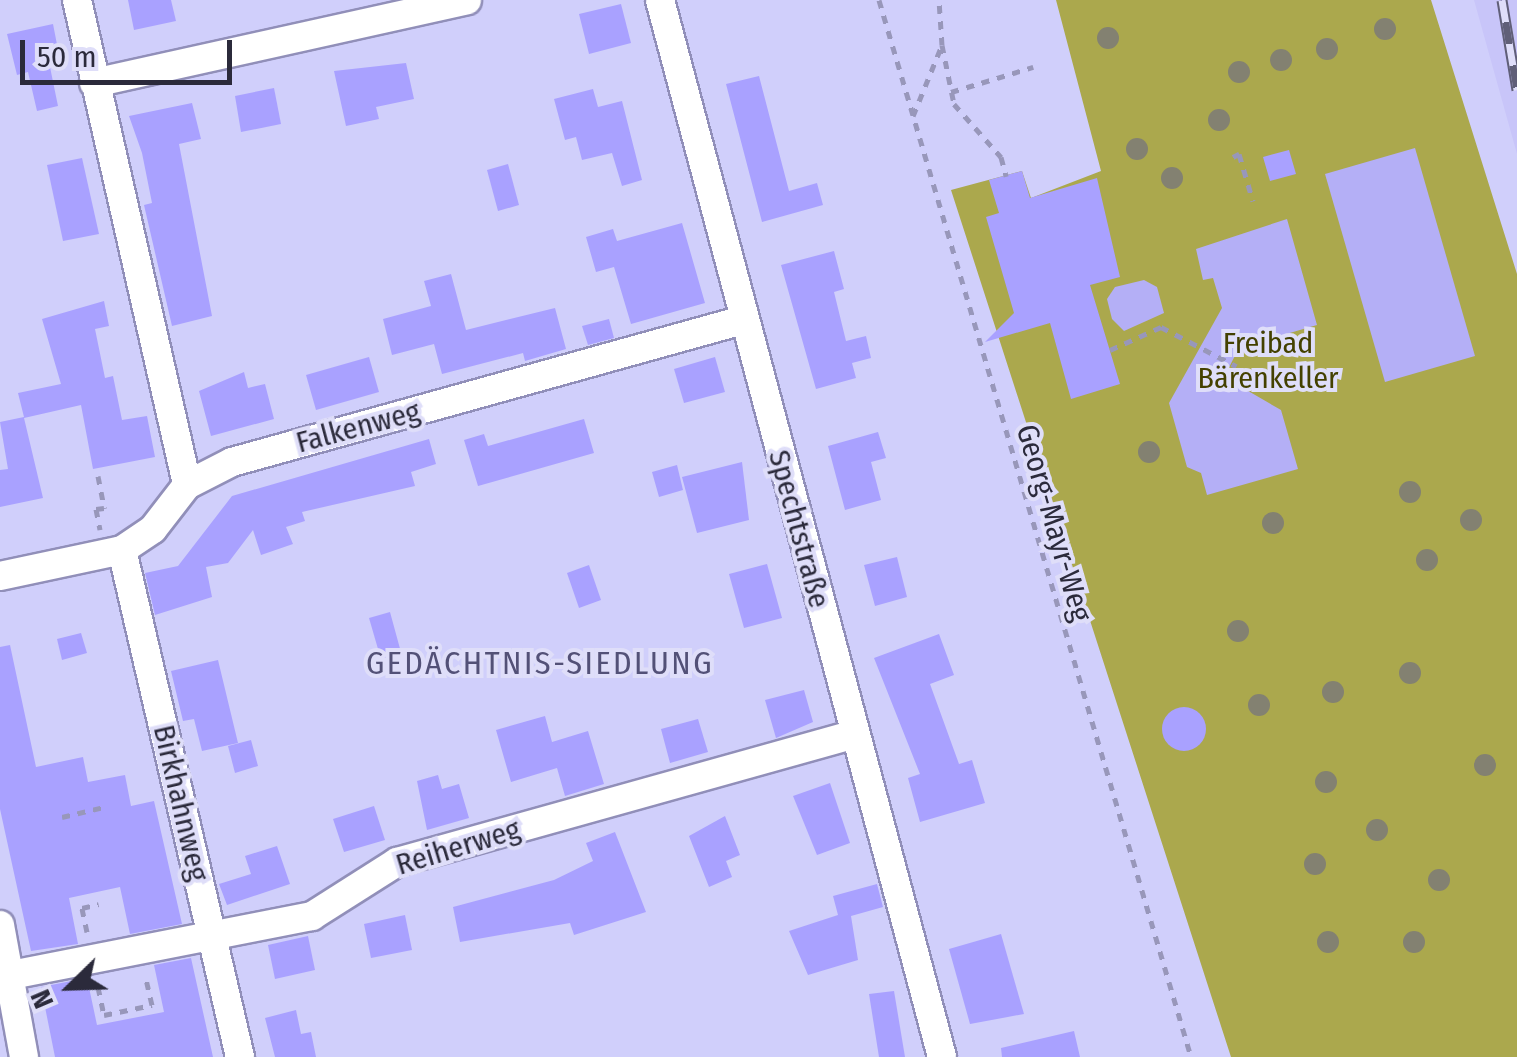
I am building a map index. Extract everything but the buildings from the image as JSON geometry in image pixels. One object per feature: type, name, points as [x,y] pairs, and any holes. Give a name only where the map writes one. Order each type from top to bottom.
[{"type":"street","points":[[77,0],[187,485]]},
{"type":"street","points":[[94,83],[467,0]]},
{"type":"street","name":"Spechtstraße","points":[[660,0],[942,1057]]},
{"type":"street","name":"Falkenweg","points":[[0,576],[113,552],[153,529],[187,485],[232,462],[743,320]]},
{"type":"street","name":"Birkhahnweg","points":[[113,552],[240,1057]]},
{"type":"street","name":"Reiherweg","points":[[10,975],[312,916],[397,862],[853,735]]},
{"type":"street","points":[[0,925],[24,1057]]},
{"type":"path","name":"Georg-Mayr-Weg","points":[[878,0],[1190,1057]]},
{"type":"path","points":[[940,0],[942,46],[951,92],[1001,157],[1006,176]]},
{"type":"path","points":[[912,117],[942,46]]},
{"type":"path","points":[[951,92],[1033,67]]},
{"type":"path","points":[[1233,156],[1239,154],[1253,201]]},
{"type":"path","points":[[1110,350],[1162,328],[1236,366]]},
{"type":"path","points":[[98,476],[113,552]]},
{"type":"path","points":[[62,817],[108,806]]},
{"type":"shaded area","points":[[1474,0],[1517,0],[1517,154]]},
{"type":"shaded area","points":[[1415,148],[1475,356],[1385,382],[1325,174]]},
{"type":"shaded area","points":[[1287,219],[1317,325],[1239,348],[1224,377],[1281,410],[1298,469],[1207,495],[1201,473],[1187,467],[1169,403],[1222,308],[1213,278],[1203,280],[1196,249]]},
{"type":"shaded area","points":[[1144,280],[1157,287],[1164,313],[1124,331],[1112,319],[1107,299],[1115,287]]},
{"type":"green space","name":"Freibad Bärenkeller","points":[[1056,0],[1431,0],[1517,274],[1517,1057],[1231,1057],[951,190],[1022,171],[1031,198],[1101,171]]},
{"type":"railway","points":[[1502,0],[1517,90]]},
{"type":"district","name":"GEDÄCHTNIS-SIEDLUNG","points":[[540,663]]}]
